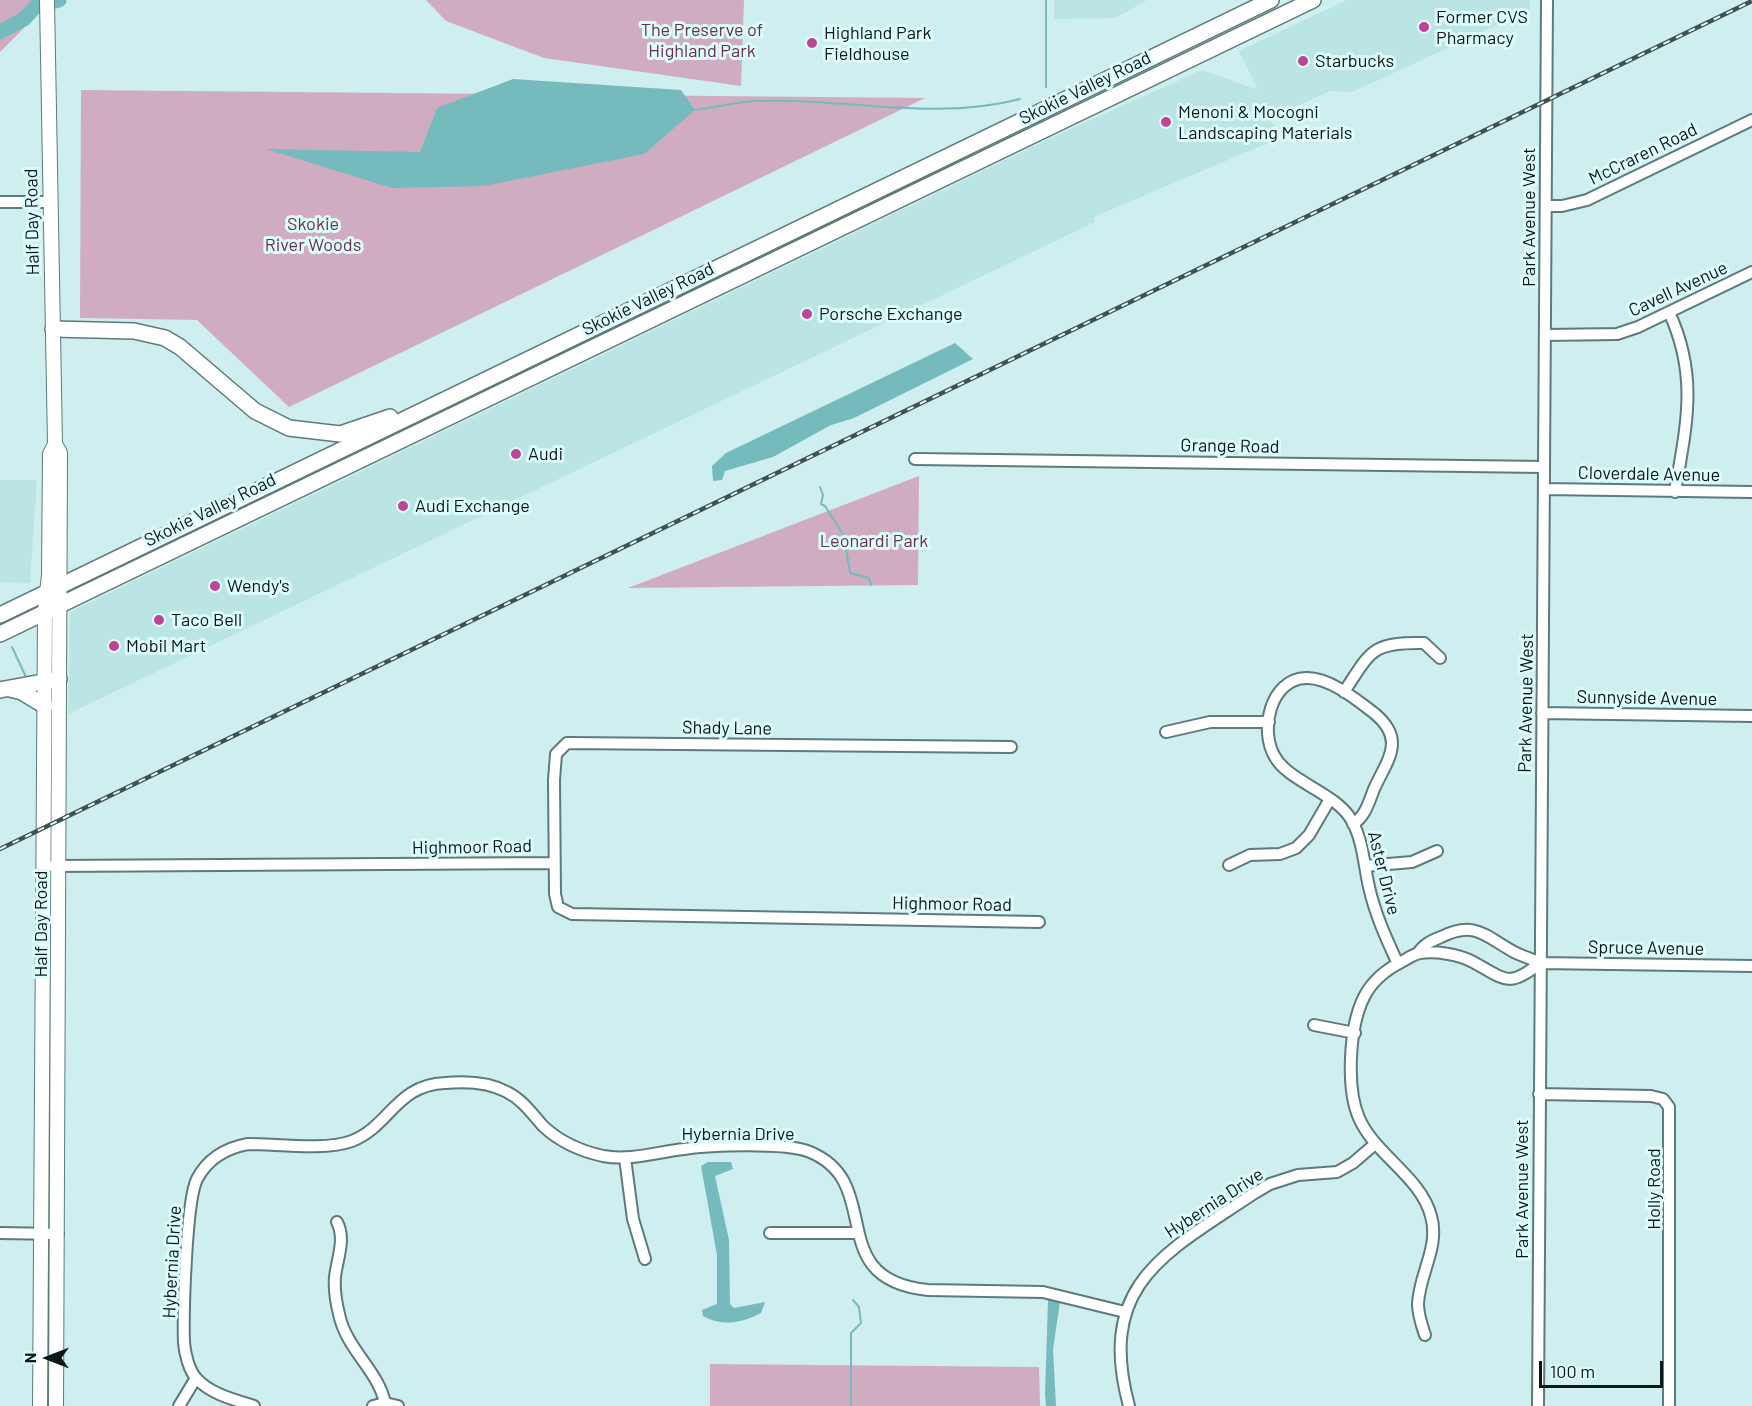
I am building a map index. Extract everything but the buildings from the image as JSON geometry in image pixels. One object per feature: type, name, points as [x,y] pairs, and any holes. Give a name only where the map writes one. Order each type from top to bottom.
[{"type":"highway","name":"Skokie Valley Road","points":[[0,615],[1270,0]]},
{"type":"highway","name":"Skokie Valley Road","points":[[0,634],[1313,0]]},
{"type":"highway","points":[[53,329],[134,331],[165,338],[189,355],[255,411],[288,428],[307,432],[340,434],[355,430],[507,370]]},
{"type":"highway","points":[[3,689],[52,681]]},
{"type":"highway","points":[[3,689],[22,692],[45,706]]},
{"type":"main road","name":"Half Day Road","points":[[47,0],[55,444],[60,453],[53,589],[45,612],[52,681],[59,866],[56,1406]]},
{"type":"main road","name":"Half Day Road","points":[[40,1406],[45,706],[52,681],[61,604],[53,589]]},
{"type":"street","name":"Park Avenue West","points":[[1538,1406],[1547,0]]},
{"type":"street","name":"McCraren Road","points":[[1546,206],[1587,200],[1752,120]]},
{"type":"street","points":[[0,202],[50,202]]},
{"type":"street","name":"Cavell Avenue","points":[[1546,335],[1617,334],[1752,272]]},
{"type":"street","points":[[1669,312],[1682,352],[1688,402],[1686,436],[1675,492]]},
{"type":"street","name":"Grange Road","points":[[915,459],[1544,466]]},
{"type":"street","name":"Cloverdale Avenue","points":[[1545,489],[1752,492]]},
{"type":"street","points":[[1344,692],[1368,655],[1387,644],[1424,643],[1440,658]]},
{"type":"street","name":"Aster Drive","points":[[1353,824],[1363,815],[1389,761],[1392,742],[1385,723],[1344,692],[1318,679],[1298,679],[1284,686],[1274,698],[1269,722],[1270,746],[1281,765],[1341,807],[1353,824],[1376,913],[1398,964]]},
{"type":"street","name":"Sunnyside Avenue","points":[[1542,713],[1752,716]]},
{"type":"street","points":[[1166,732],[1210,722],[1269,722]]},
{"type":"street","name":"Shady Lane","points":[[554,863],[556,754],[567,743],[1011,747]]},
{"type":"street","points":[[1229,864],[1250,855],[1280,855],[1296,848],[1309,835],[1330,799]]},
{"type":"street","points":[[1365,866],[1412,862],[1437,851]]},
{"type":"street","name":"Highmoor Road","points":[[44,866],[554,863],[558,907],[572,914],[1039,922]]},
{"type":"street","points":[[1425,1335],[1418,1303],[1434,1240],[1432,1219],[1426,1202],[1375,1144],[1354,1102],[1351,1077],[1357,1016],[1371,987],[1398,964],[1418,953],[1423,946],[1457,930],[1475,929],[1540,963]]},
{"type":"street","points":[[1442,936],[1445,953]]},
{"type":"street","points":[[1418,953],[1445,953],[1472,961],[1501,977],[1518,977],[1529,981],[1540,995]]},
{"type":"street","points":[[1518,977],[1540,963]]},
{"type":"street","name":"Spruce Avenue","points":[[1540,963],[1752,966]]},
{"type":"street","points":[[1314,1025],[1355,1033]]},
{"type":"street","name":"Hybernia Drive","points":[[196,1378],[186,1354],[190,1203],[193,1187],[210,1161],[237,1146],[248,1144],[316,1145],[352,1141],[374,1128],[394,1106],[414,1091],[444,1083],[477,1083],[508,1092],[522,1102],[559,1139],[588,1153],[625,1158],[697,1148],[792,1148],[822,1158],[838,1172],[850,1192],[856,1233],[872,1264],[893,1282],[928,1290],[1048,1293],[1125,1312],[1144,1275],[1164,1256],[1253,1194],[1301,1175],[1337,1172],[1345,1169],[1375,1144]]},
{"type":"street","name":"Holly Road","points":[[1539,1094],[1651,1096],[1663,1099],[1669,1107],[1669,1406]]},
{"type":"street","points":[[625,1158],[633,1219],[645,1259]]},
{"type":"street","points":[[337,1222],[342,1238],[335,1278],[339,1316],[353,1350],[381,1387],[379,1405],[398,1406]]},
{"type":"street","points":[[0,1233],[58,1234]]},
{"type":"street","points":[[770,1233],[856,1233]]},
{"type":"street","points":[[1125,1312],[1120,1346],[1123,1384],[1129,1406]]},
{"type":"street","points":[[179,1406],[196,1378],[219,1393],[254,1406]]},
{"type":"shaded area","points":[[1054,0],[1147,0],[1115,18],[1054,19]]},
{"type":"shaded area","points":[[1347,0],[1530,0],[1530,10],[1352,92],[1330,91],[1272,118],[1277,139],[1094,217],[1095,222],[68,714],[70,612],[1055,136],[1202,70],[1258,90],[1239,51]]},
{"type":"shaded area","points":[[513,79],[681,90],[695,110],[644,154],[484,186],[392,188],[266,149],[420,152],[437,108]]},
{"type":"shaded area","points":[[955,343],[973,359],[854,418],[831,425],[773,457],[725,471],[722,480],[713,481],[712,466],[726,453]]},
{"type":"shaded area","points":[[0,480],[37,480],[30,583],[0,582]]},
{"type":"shaded area","points":[[708,1162],[731,1162],[733,1169],[715,1176],[729,1240],[730,1304],[734,1308],[765,1302],[761,1313],[739,1321],[717,1322],[703,1316],[702,1310],[717,1304],[717,1255],[701,1166]]},
{"type":"shaded area","points":[[1048,1300],[1060,1302],[1053,1349],[1056,1406],[1046,1406],[1045,1394]]},
{"type":"green space","points":[[0,0],[38,0],[39,13],[0,52]]},
{"type":"green space","name":"The Preserve of Highland Park","points":[[426,0],[744,0],[741,86],[544,58],[446,21]]},
{"type":"green space","name":"Skokie River Woods","points":[[81,90],[925,98],[289,407],[197,320],[80,318]]},
{"type":"green space","name":"Leonardi Park","points":[[919,476],[918,585],[628,588]]},
{"type":"green space","points":[[710,1364],[1039,1367],[1040,1406],[710,1406]]},
{"type":"waterway","points":[[0,32],[24,19],[36,6],[59,0]]},
{"type":"waterway","points":[[1046,0],[1046,87]]},
{"type":"waterway","points":[[695,110],[747,102],[787,101],[921,109],[954,108],[987,106],[1020,99]]},
{"type":"waterway","points":[[820,487],[823,495],[821,504],[825,506],[844,536],[850,573],[869,578],[871,585]]},
{"type":"waterway","points":[[12,647],[26,677]]},
{"type":"waterway","points":[[851,1406],[851,1333],[861,1323],[859,1307],[853,1300]]},
{"type":"railway","points":[[0,849],[1752,1]]},
{"type":"place","name":"Former CVS Pharmacy","points":[[1424,27]]},
{"type":"place","name":"Highland Park Fieldhouse","points":[[812,43]]},
{"type":"place","name":"Starbucks","points":[[1303,61]]},
{"type":"place","name":"Menoni & Mocogni Landscaping Materials","points":[[1166,122]]},
{"type":"place","name":"Porsche Exchange","points":[[807,314]]},
{"type":"place","name":"Audi","points":[[516,454]]},
{"type":"place","name":"Audi Exchange","points":[[403,506]]},
{"type":"place","name":"Wendy's","points":[[215,586]]},
{"type":"place","name":"Taco Bell","points":[[159,620]]},
{"type":"place","name":"Mobil Mart","points":[[114,646]]}]
